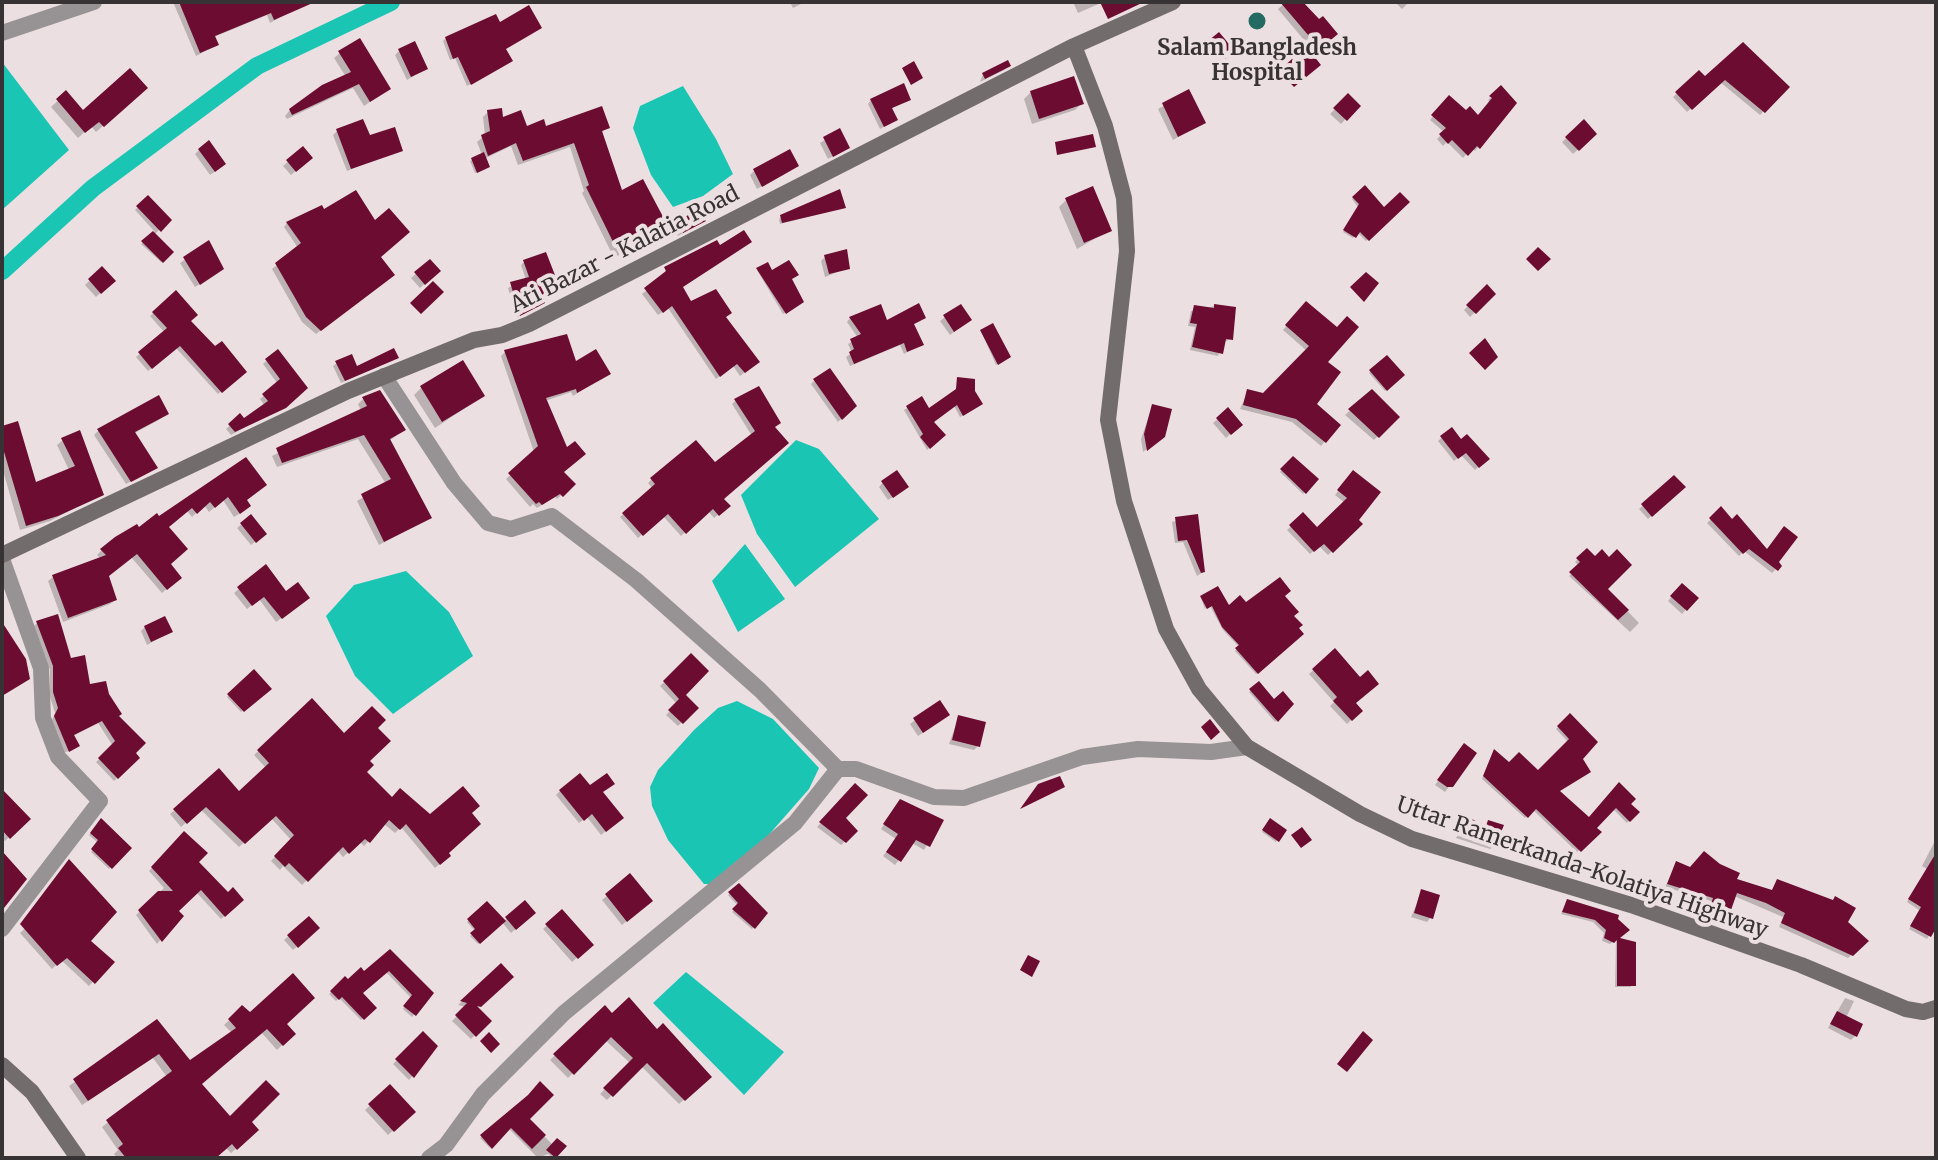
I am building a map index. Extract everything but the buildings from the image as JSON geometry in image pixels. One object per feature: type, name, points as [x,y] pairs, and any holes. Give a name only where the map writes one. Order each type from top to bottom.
[{"type":"street","points":[[2,33],[94,2]]},
{"type":"street","name":"Ati Bazar - Kalatia Road","points":[[2,557],[384,376],[474,340],[502,335],[529,324],[1074,46],[1173,2]]},
{"type":"street","name":"Uttar Ramerkanda-Kolatiya Highway","points":[[1074,46],[1105,126],[1124,198],[1127,251],[1108,420],[1124,501],[1166,629],[1199,689],[1247,747],[1360,814],[1412,839],[1631,905],[1801,965],[1906,1009],[1923,1012],[1936,1008]]},
{"type":"street","points":[[384,376],[454,483],[488,523],[511,529],[552,516],[636,580],[760,690],[838,769],[856,769],[934,797],[964,798],[1082,757],[1138,749],[1211,752],[1247,747]]},
{"type":"street","points":[[2,557],[41,668],[43,718],[58,757],[100,801],[2,929]]},
{"type":"street","points":[[429,1158],[446,1145],[483,1094],[564,1013],[795,823],[838,769]]},
{"type":"street","points":[[2,1065],[32,1092],[78,1158]]},
{"type":"shaded area","points":[[2,62],[69,150],[2,210]]},
{"type":"shaded area","points":[[683,86],[716,139],[733,174],[703,196],[673,207],[651,175],[633,128],[640,106]]},
{"type":"shaded area","points":[[796,440],[819,449],[879,519],[795,587],[757,534],[741,495]]},
{"type":"shaded area","points":[[745,544],[785,599],[738,632],[712,581]]},
{"type":"shaded area","points":[[406,571],[449,612],[473,656],[393,714],[355,676],[326,616],[354,585]]},
{"type":"shaded area","points":[[737,701],[773,719],[819,768],[809,789],[766,838],[709,884],[704,884],[668,840],[652,806],[650,787],[658,770],[694,730],[718,708]]},
{"type":"shaded area","points":[[686,972],[784,1052],[744,1095],[653,1003]]},
{"type":"waterway","points":[[2,271],[93,188],[257,66],[391,2]]},
{"type":"place","name":"Salam Bangladesh Hospital","points":[[1257,21]]}]
